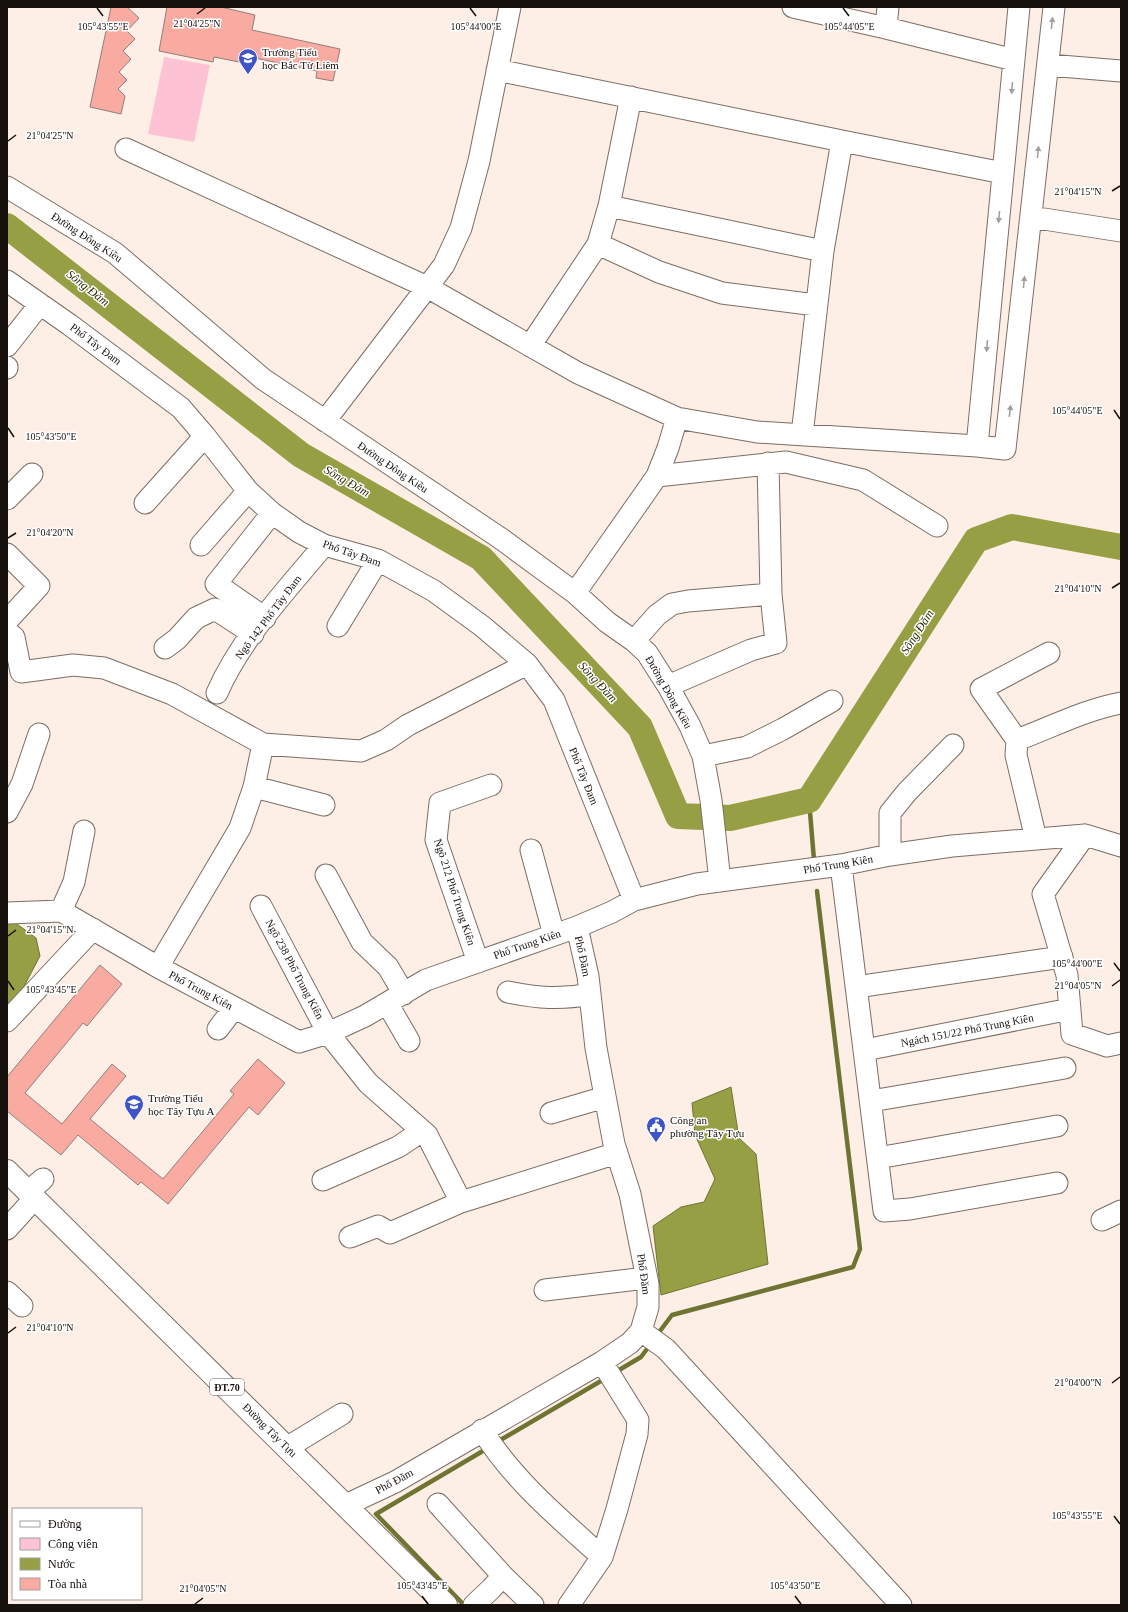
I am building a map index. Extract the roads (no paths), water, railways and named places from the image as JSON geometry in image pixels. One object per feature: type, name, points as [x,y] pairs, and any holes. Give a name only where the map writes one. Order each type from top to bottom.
[{"type":"main road","name":"Đường Tây Tựu","points":[[7,1171],[36,1190],[288,1448],[446,1605]]},
{"type":"street","points":[[325,421],[444,265],[461,228],[479,161],[510,7]]},
{"type":"street","points":[[793,7],[886,28],[1014,60]]},
{"type":"street","points":[[886,28],[888,7]]},
{"type":"street","points":[[977,446],[1019,7]]},
{"type":"street","points":[[126,149],[427,287],[578,373],[677,418],[757,432],[1005,449],[1054,7]]},
{"type":"street","points":[[1048,65],[1121,71]]},
{"type":"street","points":[[497,70],[1004,173]]},
{"type":"street","points":[[530,346],[598,244],[609,206],[631,98]]},
{"type":"street","points":[[802,435],[822,251],[842,141]]},
{"type":"street","name":"Đường Đông Kiều","points":[[7,187],[115,253],[263,379],[500,538],[575,593],[607,622],[634,641],[647,653],[668,686],[690,726],[703,756],[716,836],[720,881]]},
{"type":"street","points":[[609,206],[822,251]]},
{"type":"street","points":[[1031,217],[1121,231]]},
{"type":"street","points":[[598,244],[659,272],[722,293],[816,305]]},
{"type":"street","name":"Phố Tây Đam","points":[[7,281],[70,325],[181,408],[248,491],[272,513],[299,532],[324,545],[378,560],[434,591],[482,626],[527,664],[554,700],[634,900]]},
{"type":"street","points":[[7,346],[40,304]]},
{"type":"street","points":[[575,593],[657,476],[668,448],[677,418]]},
{"type":"street","points":[[144,503],[205,436]]},
{"type":"street","points":[[657,476],[786,462],[863,480],[937,526]]},
{"type":"street","points":[[668,686],[751,650],[776,643],[771,594],[768,463]]},
{"type":"street","points":[[7,499],[32,474]]},
{"type":"street","points":[[201,545],[248,491]]},
{"type":"street","points":[[259,626],[216,584],[272,513]]},
{"type":"street","name":"Ngõ 142 Phố Tây Đam","points":[[218,693],[225,676],[259,626],[324,545]]},
{"type":"street","points":[[7,554],[39,586],[7,621]]},
{"type":"street","points":[[338,626],[378,560]]},
{"type":"street","points":[[634,641],[657,615],[672,604],[688,601],[771,594]]},
{"type":"street","points":[[165,648],[177,639],[196,618],[215,609],[259,626]]},
{"type":"street","points":[[7,632],[14,637],[21,672],[74,665],[104,668],[172,694],[263,744],[361,751],[386,740],[408,725],[527,664]]},
{"type":"street","points":[[1036,839],[1016,755],[1017,740],[980,689],[1049,653]]},
{"type":"street","points":[[703,756],[747,747],[783,729],[832,701]]},
{"type":"street","points":[[1017,740],[1046,730],[1072,717],[1121,703]]},
{"type":"street","points":[[7,812],[22,784],[39,734]]},
{"type":"street","points":[[158,967],[240,828],[254,787],[263,744]]},
{"type":"street","points":[[890,856],[890,813],[906,792],[953,745]]},
{"type":"street","name":"Ngõ 212 Phố Trung Kiên","points":[[478,962],[436,840],[440,803],[491,784]]},
{"type":"street","points":[[254,787],[324,805]]},
{"type":"street","points":[[7,913],[61,911],[74,882],[84,831]]},
{"type":"street","points":[[1084,834],[1043,894],[1067,975],[1072,1034],[1107,1046],[1121,1043]]},
{"type":"street","name":"Phố Trung Kiên","points":[[61,911],[158,967],[299,1042],[328,1033],[365,1016],[426,980],[577,928],[634,900],[697,884],[838,866],[952,846],[1084,834],[1121,846]]},
{"type":"street","points":[[531,850],[554,935]]},
{"type":"street","points":[[838,866],[865,1050],[884,1211],[910,1209],[1057,1183]]},
{"type":"street","points":[[326,875],[362,942],[388,968],[409,1041]]},
{"type":"street","name":"Ngõ 238 Phố Trung Kiên","points":[[261,906],[328,1033],[368,1083],[427,1135],[461,1202]]},
{"type":"street","name":"Phố Đăm","points":[[346,1505],[395,1482],[603,1364],[644,1332],[648,1307],[646,1278],[630,1194],[617,1153],[605,1097],[596,1048],[588,976],[577,928]]},
{"type":"street","points":[[7,1021],[93,929]]},
{"type":"street","points":[[856,987],[1062,957]]},
{"type":"street","points":[[508,992],[545,998],[573,998],[590,994]]},
{"type":"street","points":[[218,1029],[234,1008]]},
{"type":"street","name":"Ngách 151/22 Phố Trung Kiên","points":[[865,1050],[1070,1009]]},
{"type":"street","points":[[871,1101],[1065,1068]]},
{"type":"street","points":[[551,1113],[605,1097]]},
{"type":"street","points":[[878,1158],[1057,1126]]},
{"type":"street","points":[[322,1180],[398,1148],[422,1131]]},
{"type":"street","points":[[350,1237],[378,1226],[390,1233],[461,1202],[617,1153]]},
{"type":"street","points":[[7,1229],[36,1190]]},
{"type":"street","points":[[1102,1220],[1121,1211]]},
{"type":"street","points":[[545,1290],[646,1278]]},
{"type":"street","points":[[7,1292],[22,1306]]},
{"type":"street","points":[[644,1332],[666,1349],[901,1605]]},
{"type":"street","points":[[568,1605],[602,1557],[617,1509],[637,1434],[638,1420],[620,1394],[603,1364]]},
{"type":"street","points":[[288,1448],[342,1414]]},
{"type":"street","points":[[484,1432],[506,1465],[563,1522],[602,1557]]},
{"type":"street","points":[[438,1504],[503,1576],[533,1605]]},
{"type":"street","points":[[477,1602],[503,1576]]},
{"type":"water","points":[[7,922],[14,922],[36,938],[40,956],[21,992],[7,1005]]},
{"type":"water","points":[[731,1087],[739,1138],[756,1154],[768,1264],[661,1295],[653,1226],[681,1207],[704,1202],[715,1179],[695,1135],[692,1103]]},
{"type":"waterway","name":"Sông Đăm","points":[[7,226],[301,455],[481,558],[640,727],[678,816],[730,818],[809,800],[976,540],[1012,527],[1121,547]]},
{"type":"waterway","points":[[809,800],[814,860]]},
{"type":"waterway","points":[[657,1335],[672,1315],[853,1267],[860,1249],[817,891]]},
{"type":"waterway","points":[[614,1373],[641,1357],[650,1345]]},
{"type":"waterway","points":[[497,1442],[606,1378]]},
{"type":"waterway","points":[[464,1605],[376,1514],[488,1448]]},
{"type":"place","name":"Trường Tiểu học Bắc Từ Liêm","points":[[248,75]]},
{"type":"place","name":"Trường Tiểu học Tây Tựu A","points":[[134,1121]]},
{"type":"place","name":"Công an phường Tây Tựu","points":[[656,1143]]}]
